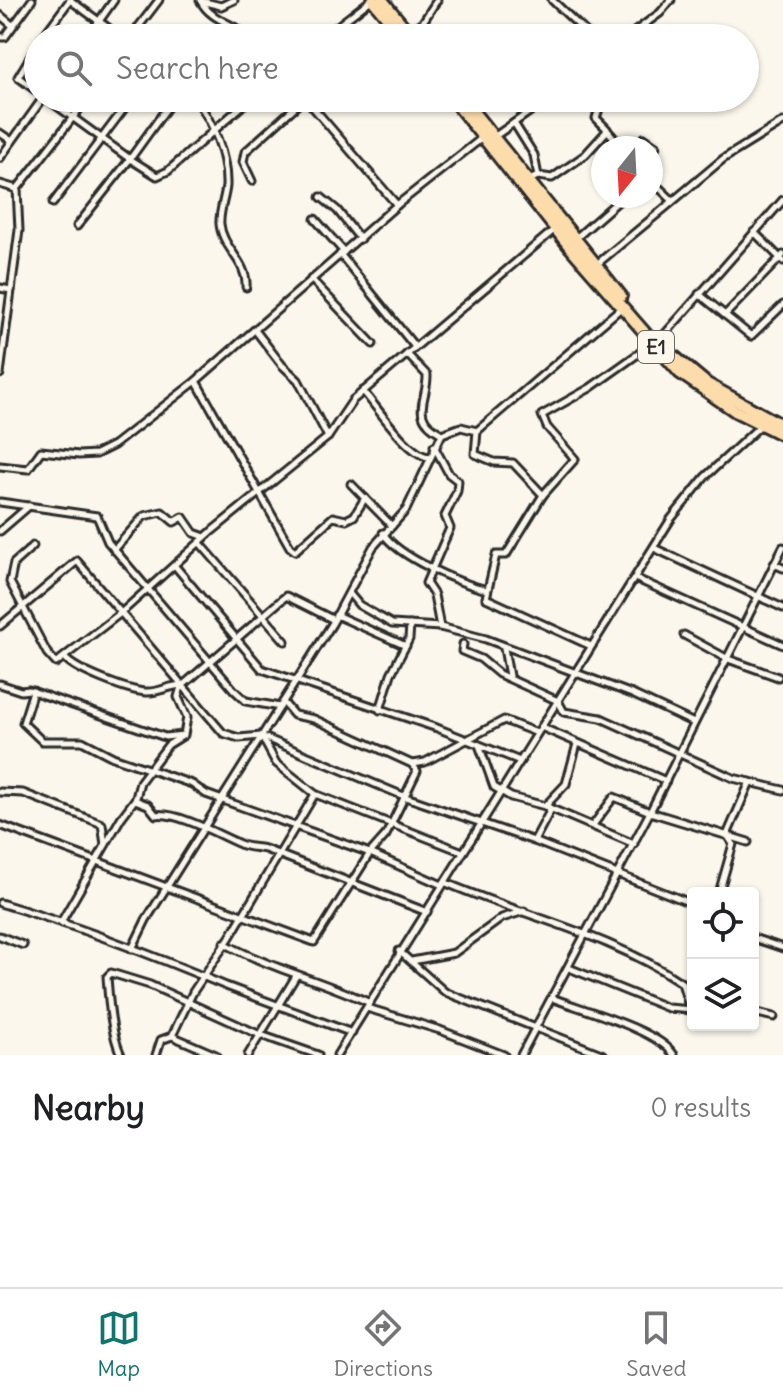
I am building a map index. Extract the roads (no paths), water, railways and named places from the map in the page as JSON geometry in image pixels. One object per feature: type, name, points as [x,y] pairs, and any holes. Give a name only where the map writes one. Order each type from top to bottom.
[{"type":"highway","points":[[372,0],[397,24]]},
{"type":"highway","points":[[382,0],[400,24]]},
{"type":"highway","name":"E1","points":[[465,112],[533,179],[575,239],[680,373],[761,425],[783,435]]},
{"type":"highway","name":"E1","points":[[471,112],[555,229],[655,343],[707,384],[783,426]]},
{"type":"street","points":[[0,37],[5,37],[32,0]]},
{"type":"street","points":[[52,24],[70,0],[104,24]]},
{"type":"street","points":[[98,24],[114,0]]},
{"type":"street","points":[[141,24],[159,0]]},
{"type":"street","points":[[201,0],[221,6],[234,0]]},
{"type":"street","points":[[201,0],[214,19],[231,24]]},
{"type":"street","points":[[340,24],[372,0]]},
{"type":"street","points":[[421,24],[437,0]]},
{"type":"street","points":[[552,0],[577,24]]},
{"type":"street","points":[[645,24],[671,0]]},
{"type":"street","points":[[0,15],[12,25]]},
{"type":"street","points":[[0,158],[34,112]]},
{"type":"street","points":[[65,112],[157,176],[168,171],[235,112]]},
{"type":"street","points":[[0,374],[19,230],[17,189],[76,112]]},
{"type":"street","points":[[53,203],[122,112]]},
{"type":"street","points":[[77,226],[164,112]]},
{"type":"street","points":[[203,112],[214,130],[226,170],[220,223],[244,268],[246,287]]},
{"type":"street","points":[[252,181],[243,162],[245,152],[289,112]]},
{"type":"street","points":[[317,112],[397,205]]},
{"type":"street","points":[[0,466],[28,469],[41,451],[67,455],[102,452],[196,381],[397,205],[488,137],[529,112]]},
{"type":"street","points":[[598,112],[596,118],[613,136]]},
{"type":"street","points":[[596,265],[723,159],[783,122]]},
{"type":"street","points":[[514,123],[534,155],[533,179],[552,178],[576,163],[607,129]]},
{"type":"street","points":[[0,133],[12,141]]},
{"type":"street","points":[[0,184],[17,189]]},
{"type":"street","points":[[663,191],[673,201]]},
{"type":"street","points":[[321,197],[337,210],[360,239]]},
{"type":"street","points":[[591,646],[486,598],[496,555],[506,555],[543,495],[575,459],[547,427],[542,415],[590,388],[655,343],[783,200]]},
{"type":"street","points":[[575,239],[610,208]]},
{"type":"street","points":[[315,219],[415,347]]},
{"type":"street","points":[[33,546],[14,563],[10,582],[47,653],[56,663],[122,612],[206,537],[328,437],[348,405],[363,391],[555,229]]},
{"type":"street","points":[[725,315],[782,258],[754,232]]},
{"type":"street","points":[[311,279],[373,344]]},
{"type":"street","points":[[0,288],[11,290]]},
{"type":"street","points":[[699,294],[751,336],[783,305]]},
{"type":"street","points":[[543,495],[513,463],[494,462],[475,454],[477,431],[622,307]]},
{"type":"street","points":[[255,330],[298,380],[328,437]]},
{"type":"street","points":[[407,354],[427,375],[422,411],[428,425],[442,434]]},
{"type":"street","points":[[196,381],[258,493],[295,551],[333,517],[346,520],[354,516],[365,498]]},
{"type":"street","points":[[363,391],[401,436],[421,456],[428,457]]},
{"type":"street","points":[[337,1055],[399,951],[427,912],[654,548],[695,488],[761,425]]},
{"type":"street","points":[[132,949],[167,887],[299,679],[383,533],[392,526],[412,498],[434,445],[442,434],[461,427],[477,431]]},
{"type":"street","points":[[434,445],[449,474],[458,481],[458,488],[445,516],[450,528],[426,585],[434,595],[440,627]]},
{"type":"street","points":[[351,484],[392,526]]},
{"type":"street","points":[[0,502],[93,513],[114,550],[243,699],[281,705],[294,715],[343,731],[412,764],[425,762],[504,720],[577,744],[666,781]]},
{"type":"street","points":[[0,531],[29,506]]},
{"type":"street","points":[[114,550],[144,516],[162,512],[174,522],[183,517],[194,533],[206,537]]},
{"type":"street","points":[[383,533],[389,544],[432,569],[487,590]]},
{"type":"street","points":[[200,543],[285,641]]},
{"type":"street","points":[[521,1055],[634,844],[783,547]]},
{"type":"street","points":[[654,548],[783,608]]},
{"type":"street","points":[[0,626],[77,561],[223,733],[239,738],[261,736],[406,797],[534,841],[687,902]]},
{"type":"street","points":[[774,564],[783,568]]},
{"type":"street","points":[[175,566],[262,669],[299,679],[520,761]]},
{"type":"street","points":[[637,579],[783,645]]},
{"type":"street","points":[[349,593],[359,605],[388,623],[440,627],[574,672],[694,723]]},
{"type":"street","points":[[61,922],[135,800],[140,782],[168,745],[184,735],[187,717],[178,697],[184,685],[286,596],[406,646]]},
{"type":"street","points":[[380,710],[390,676],[406,646],[410,625]]},
{"type":"street","points":[[684,635],[728,659],[778,677]]},
{"type":"street","points":[[463,644],[462,651],[558,701],[564,712],[601,718],[750,782],[783,790]]},
{"type":"street","points":[[504,648],[509,677]]},
{"type":"street","points":[[65,658],[94,676],[149,693],[184,685]]},
{"type":"street","points":[[0,684],[33,691],[165,737],[184,735]]},
{"type":"street","points":[[33,691],[23,723],[42,741],[82,741],[98,751],[192,784],[224,800],[525,911],[638,958],[682,983],[687,998]]},
{"type":"street","points":[[261,736],[276,763],[315,794],[463,852]]},
{"type":"street","points":[[550,811],[547,804],[566,784],[577,744]]},
{"type":"street","points":[[479,745],[494,787],[511,797],[593,825],[634,844]]},
{"type":"street","points":[[0,825],[314,942],[391,825],[416,775],[412,764]]},
{"type":"street","points":[[727,835],[750,782]]},
{"type":"street","points":[[0,789],[102,824],[105,846]]},
{"type":"street","points":[[172,1036],[187,1002],[315,794]]},
{"type":"street","points":[[593,825],[614,797],[650,812],[748,842]]},
{"type":"street","points":[[135,800],[148,805],[156,815],[162,813],[240,845],[353,882],[427,912]]},
{"type":"street","points":[[534,841],[550,811]]},
{"type":"street","points":[[721,887],[733,844],[727,835]]},
{"type":"street","points":[[0,903],[207,974],[219,983],[352,1033]]},
{"type":"street","points":[[411,961],[454,953],[502,918],[525,911]]},
{"type":"street","points":[[0,936],[23,945]]},
{"type":"street","points":[[759,940],[783,948]]},
{"type":"street","points":[[224,943],[258,962],[326,982],[368,1005],[504,1055]]},
{"type":"street","points":[[399,951],[445,992],[604,1055]]},
{"type":"street","points":[[569,968],[668,1008],[687,1010]]},
{"type":"street","points":[[121,1055],[114,1038],[115,1020],[109,1005],[107,977],[111,973],[258,1034],[318,1055]]},
{"type":"street","points":[[248,1055],[276,1004],[297,975]]},
{"type":"street","points":[[552,998],[641,1031],[664,1042],[674,1055]]},
{"type":"street","points":[[759,1013],[774,1017]]},
{"type":"street","points":[[156,1055],[161,1040],[172,1036],[216,1055]]}]
